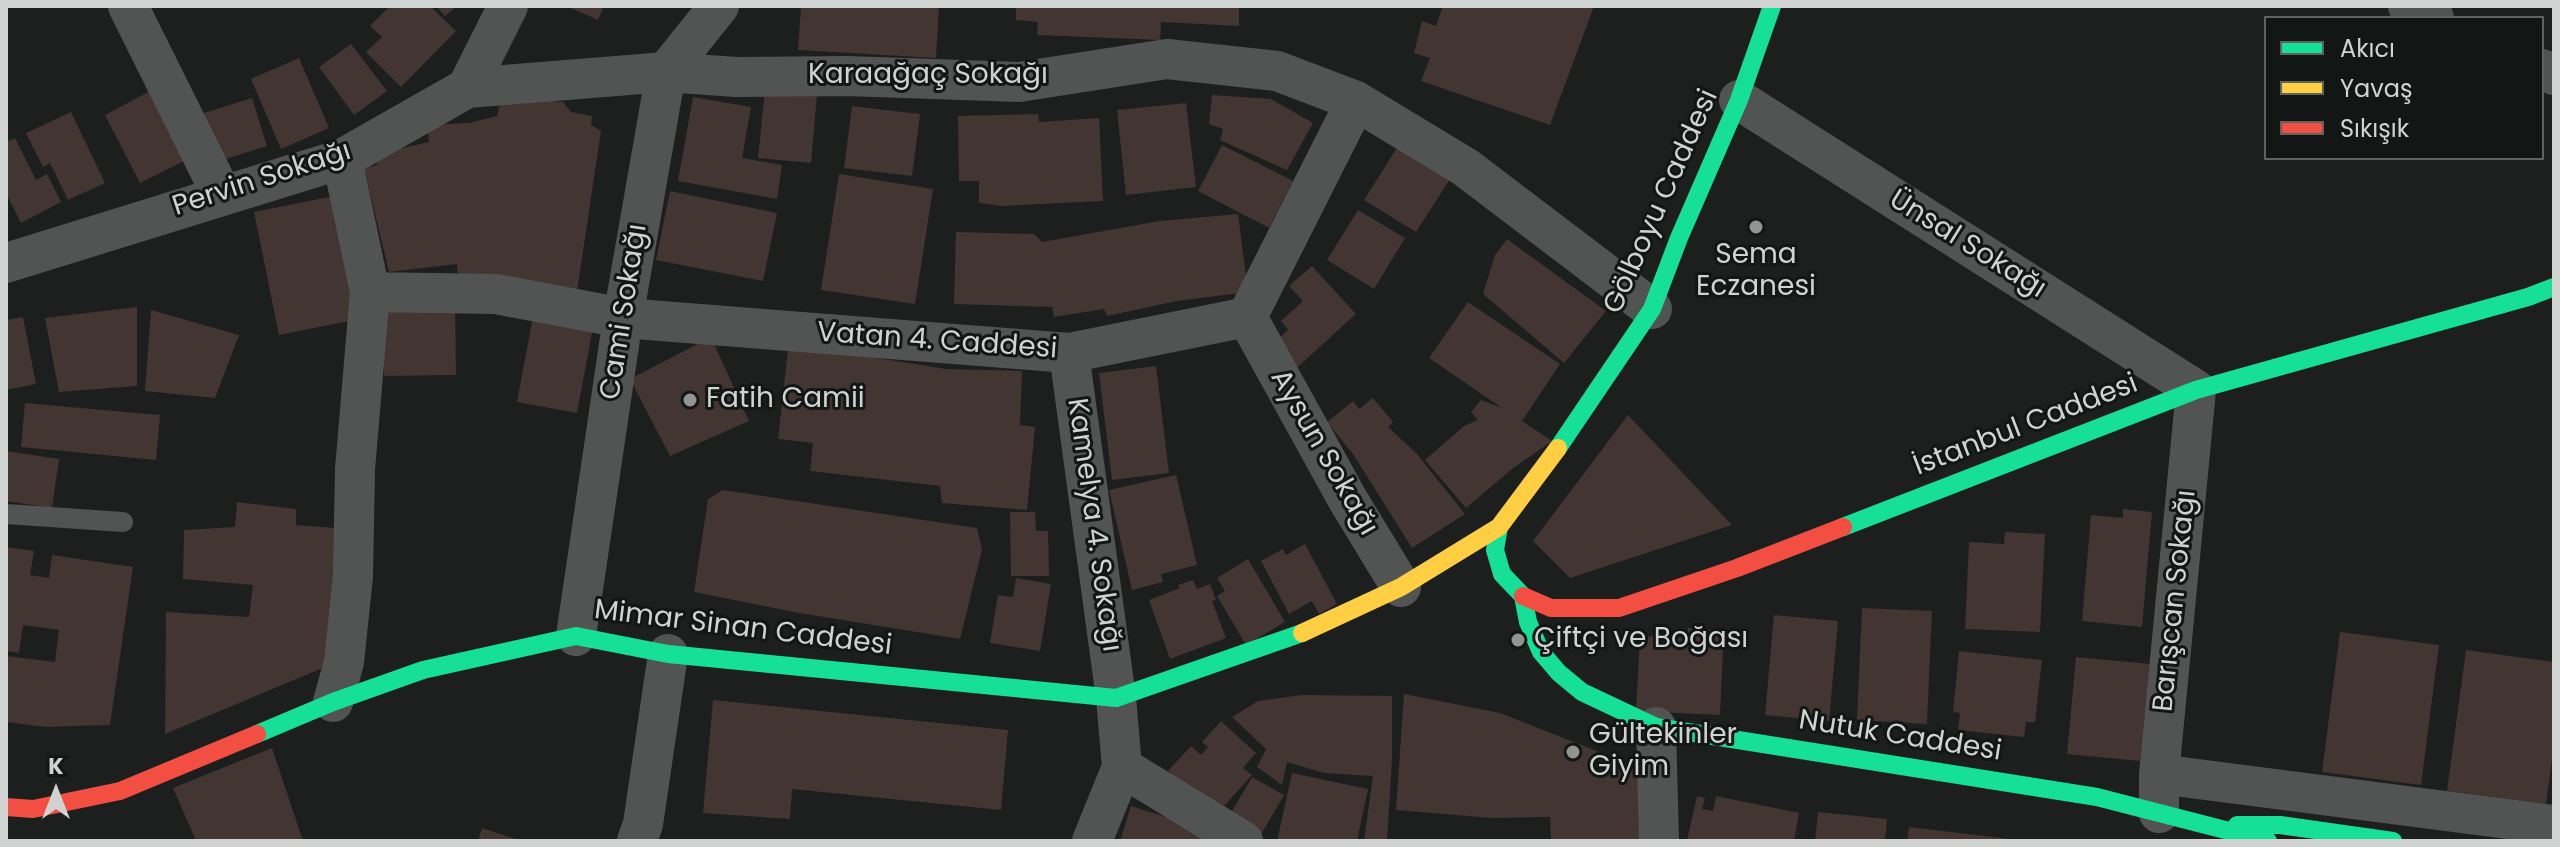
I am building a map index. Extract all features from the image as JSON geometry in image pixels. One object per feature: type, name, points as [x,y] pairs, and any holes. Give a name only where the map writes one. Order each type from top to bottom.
[{"type":"main road","name":"Gölboyu Caddesi","points":[[1499,527],[1576,425],[1652,309],[1739,100],[1772,6]]},
{"type":"main road","name":"İstanbul Caddesi","points":[[1523,596],[1551,608],[1619,608],[1752,563],[2196,390],[2545,296]]},
{"type":"main road","points":[[1116,698],[1294,637],[1401,587],[1499,527]]},
{"type":"main road","points":[[1499,527],[1495,550],[1502,574],[1523,596]]},
{"type":"main road","name":"Nutuk Caddesi","points":[[1523,596],[1528,622],[1541,652],[1559,673],[1582,692],[1656,727],[2097,797],[2159,793],[2214,833],[2268,841]]},
{"type":"main road","name":"Mimar Sinan Caddesi","points":[[6,807],[33,809],[120,791],[333,702],[423,670],[576,636],[668,654],[1116,698]]},
{"type":"main road","name":"Nutuk Caddesi","points":[[2214,833],[2280,825],[2393,841]]},
{"type":"street","points":[[128,6],[222,195]]},
{"type":"street","points":[[467,88],[508,6]]},
{"type":"street","name":"Cami Sokağı","points":[[576,636],[623,318],[666,72],[719,6]]},
{"type":"street","points":[[2408,6],[2430,16]]},
{"type":"street","name":"Karaağaç Sokağı","points":[[467,88],[666,72],[736,77],[847,76],[1019,82],[1167,59],[1277,71],[1356,101],[1465,167],[1652,309]]},
{"type":"street","name":"Pervin Sokağı","points":[[6,263],[342,159],[467,88]]},
{"type":"street","name":"Ünsal Sokağı","points":[[1739,100],[2196,390]]},
{"type":"street","points":[[1247,317],[1356,101]]},
{"type":"street","points":[[333,702],[344,662],[353,576],[355,469],[370,292],[342,159]]},
{"type":"street","name":"Vatan 4. Caddesi","points":[[370,292],[496,294],[623,318],[1069,353],[1247,317]]},
{"type":"street","name":"Aysun Sokağı","points":[[1247,317],[1348,500],[1401,587]]},
{"type":"street","name":"Kamelya 4. Sokağı","points":[[1069,353],[1116,698],[1122,767]]},
{"type":"street","name":"Barışcan Sokağı","points":[[2159,793],[2196,390]]},
{"type":"street","points":[[637,841],[643,824],[668,654]]},
{"type":"street","points":[[1656,727],[1659,841]]},
{"type":"street","points":[[1092,841],[1122,767],[1243,841]]},
{"type":"street","points":[[2159,793],[2554,825]]},
{"type":"lane","points":[[6,514],[123,522]]},
{"type":"building","points":[[390,6],[430,6],[456,31],[401,87],[366,52],[382,37],[370,26]]},
{"type":"building","points":[[436,6],[457,6],[445,16]]},
{"type":"building","points":[[566,6],[604,6],[598,20]]},
{"type":"building","points":[[801,6],[939,6],[936,58],[798,50]]},
{"type":"building","points":[[1016,6],[1239,6],[1239,26],[1161,22],[1160,40],[1037,35],[1038,22],[1016,20]]},
{"type":"building","points":[[1443,6],[1594,6],[1550,125],[1421,81],[1430,58],[1414,53],[1422,21],[1436,26]]},
{"type":"building","points":[[351,44],[387,91],[354,115],[319,67]]},
{"type":"building","points":[[299,58],[329,128],[281,149],[251,79]]},
{"type":"building","points":[[152,90],[188,159],[140,183],[105,115]]},
{"type":"building","points":[[765,90],[817,95],[811,163],[758,158]]},
{"type":"building","points":[[1212,95],[1271,99],[1313,123],[1287,170],[1220,140],[1223,129],[1209,124]]},
{"type":"building","points":[[693,97],[751,107],[742,158],[782,165],[777,199],[678,181]]},
{"type":"building","points":[[252,98],[267,146],[216,162],[201,114]]},
{"type":"building","points":[[501,99],[520,104],[525,99],[563,102],[571,112],[592,116],[591,125],[601,131],[576,298],[458,277],[457,264],[389,272],[364,168],[377,165],[376,154],[429,142],[427,125],[469,123],[497,116]]},
{"type":"building","points":[[1186,103],[1196,187],[1126,195],[1117,110]]},
{"type":"building","points":[[852,106],[920,114],[912,176],[844,168]]},
{"type":"building","points":[[71,112],[105,183],[68,200],[50,163],[43,167],[26,133]]},
{"type":"building","points":[[1038,114],[1039,122],[1099,118],[1103,201],[1001,206],[979,203],[979,181],[959,181],[958,116]]},
{"type":"building","points":[[15,138],[36,180],[47,174],[61,202],[21,223],[6,193],[6,142]]},
{"type":"building","points":[[1222,145],[1293,181],[1269,228],[1198,191]]},
{"type":"building","points":[[1398,146],[1450,179],[1416,232],[1364,200]]},
{"type":"building","points":[[839,174],[933,189],[915,304],[821,290]]},
{"type":"building","points":[[670,191],[777,213],[763,281],[656,260]]},
{"type":"building","points":[[339,195],[364,318],[279,335],[254,212]]},
{"type":"building","points":[[1358,210],[1405,238],[1374,289],[1327,260]]},
{"type":"building","points":[[1238,214],[1248,292],[1177,301],[1107,316],[1104,309],[1054,317],[1052,307],[954,304],[956,232],[1034,234],[1042,242],[1160,221]]},
{"type":"building","points":[[1507,239],[1606,311],[1564,363],[1483,294],[1495,255]]},
{"type":"building","points":[[1312,266],[1356,314],[1291,373],[1268,348],[1288,330],[1281,321],[1303,301],[1289,286]]},
{"type":"building","points":[[455,300],[456,375],[384,376],[383,301]]},
{"type":"building","points":[[1468,302],[1560,364],[1522,421],[1552,441],[1512,469],[1466,508],[1425,460],[1464,426],[1478,420],[1471,412],[1481,400],[1502,408],[1429,358]]},
{"type":"building","points":[[137,307],[137,386],[59,392],[45,318]]},
{"type":"building","points":[[151,310],[239,335],[215,398],[145,391]]},
{"type":"building","points":[[534,311],[594,322],[577,413],[517,402]]},
{"type":"building","points":[[23,317],[36,384],[6,390],[6,320]]},
{"type":"building","name":"Fatih Camii","points":[[711,337],[749,421],[670,456],[630,379]]},
{"type":"building","points":[[788,349],[846,353],[946,369],[1022,371],[1020,425],[1035,427],[1027,510],[942,503],[940,486],[810,471],[813,443],[778,439]]},
{"type":"building","points":[[1156,366],[1169,473],[1112,480],[1099,373]]},
{"type":"building","points":[[1373,398],[1393,422],[1388,427],[1417,454],[1465,514],[1412,548],[1353,454],[1327,422],[1353,401],[1359,409]]},
{"type":"building","points":[[25,403],[160,415],[156,460],[21,447]]},
{"type":"building","points":[[1628,415],[1732,525],[1570,578],[1533,541]]},
{"type":"building","points":[[6,451],[59,459],[52,508],[6,501]]},
{"type":"building","points":[[1176,475],[1197,565],[1161,574],[1163,582],[1132,590],[1109,490]]},
{"type":"building","points":[[723,490],[977,528],[982,550],[960,639],[799,613],[694,592],[708,499]]},
{"type":"building","points":[[237,502],[296,509],[296,525],[349,529],[337,662],[165,734],[166,612],[249,617],[253,585],[183,579],[184,530],[235,527]]},
{"type":"building","points":[[2123,509],[2152,512],[2142,627],[2082,621],[2091,515],[2123,518]]},
{"type":"building","points":[[1010,512],[1035,512],[1036,531],[1048,531],[1049,576],[1011,576]]},
{"type":"building","points":[[2005,532],[2045,534],[2040,632],[1965,629],[1969,542],[2004,544]]},
{"type":"building","points":[[1305,544],[1337,604],[1319,614],[1312,601],[1289,614],[1261,561],[1283,549],[1286,555]]},
{"type":"building","points":[[6,547],[34,551],[30,575],[49,578],[52,555],[133,567],[110,725],[46,727],[6,722],[6,656],[55,662],[59,630],[23,625],[19,653],[6,651]]},
{"type":"building","points":[[1248,559],[1285,622],[1246,645],[1217,596],[1225,591],[1217,578]]},
{"type":"building","points":[[1016,578],[1051,584],[1040,651],[990,643],[998,595],[1013,597]]},
{"type":"building","points":[[1193,580],[1197,589],[1210,584],[1216,600],[1212,601],[1226,638],[1170,659],[1149,600]]},
{"type":"building","points":[[1862,608],[1932,611],[1927,724],[1857,720]]},
{"type":"building","points":[[1774,615],[1838,621],[1829,721],[1765,715]]},
{"type":"building","points":[[1688,628],[1724,630],[1720,715],[1636,711],[1640,636],[1687,638]]},
{"type":"building","points":[[2340,632],[2439,645],[2421,785],[2322,772]]},
{"type":"building","points":[[2466,650],[2554,662],[2554,745],[2546,804],[2447,791]]},
{"type":"building","points":[[1959,651],[2042,660],[2035,722],[2026,722],[2024,737],[1958,730],[1960,713],[1953,712]]},
{"type":"building","points":[[2076,657],[2150,664],[2140,761],[2067,754]]},
{"type":"building","points":[[1404,694],[1500,713],[1635,766],[1646,773],[1645,841],[1551,841],[1550,817],[1492,818],[1396,810]]},
{"type":"building","points":[[1302,695],[1392,696],[1387,841],[1364,841],[1373,776],[1324,773],[1287,762],[1282,785],[1257,767],[1266,749],[1232,717],[1258,701]]},
{"type":"building","points":[[713,700],[1008,730],[1001,810],[792,789],[790,819],[703,813]]},
{"type":"building","points":[[1221,721],[1256,753],[1243,768],[1252,775],[1216,815],[1168,771],[1191,746],[1201,755],[1208,747],[1202,742]]},
{"type":"building","points":[[272,748],[303,841],[196,841],[173,788]]},
{"type":"building","points":[[1292,773],[1368,789],[1357,841],[1277,841]]},
{"type":"building","points":[[1252,777],[1284,795],[1259,838],[1227,820]]},
{"type":"building","points":[[1697,796],[1705,798],[1702,809],[1713,811],[1716,796],[1799,813],[1794,841],[1687,841]]},
{"type":"building","points":[[1131,806],[1210,831],[1207,841],[1120,841]]},
{"type":"building","points":[[1818,812],[1887,819],[1885,841],[1815,841]]},
{"type":"building","points":[[1909,827],[2010,839],[1907,841]]},
{"type":"building","points":[[482,828],[519,840],[519,841],[478,841]]},
{"type":"traffic: fast","points":[[1558,448],[1652,309],[1739,100],[1772,6]]},
{"type":"traffic: fast","points":[[1843,527],[2196,390],[2528,297],[2554,287]]},
{"type":"traffic: fast","points":[[1499,527],[1495,550],[1502,574],[1523,596],[1528,622],[1541,652],[1559,673],[1582,692],[1656,727],[2097,797],[2268,841]]},
{"type":"traffic: fast","points":[[257,734],[333,702],[423,670],[576,636],[668,654],[1116,698],[1302,633]]},
{"type":"traffic: fast","points":[[2237,825],[2280,825],[2393,841]]},
{"type":"traffic: slow","points":[[1302,633],[1401,587],[1499,527],[1558,448]]},
{"type":"traffic: jam","points":[[1523,596],[1551,608],[1619,608],[1737,568],[1843,527]]},
{"type":"traffic: jam","points":[[6,807],[33,809],[120,791],[257,734]]},
{"type":"place","name":"Sema Eczanesi","points":[[1756,227]]},
{"type":"place","name":"Fatih Camii","points":[[690,400]]},
{"type":"place","name":"Çiftçi ve Boğası","points":[[1518,640]]},
{"type":"place","name":"Gültekinler Giyim","points":[[1573,752]]}]
